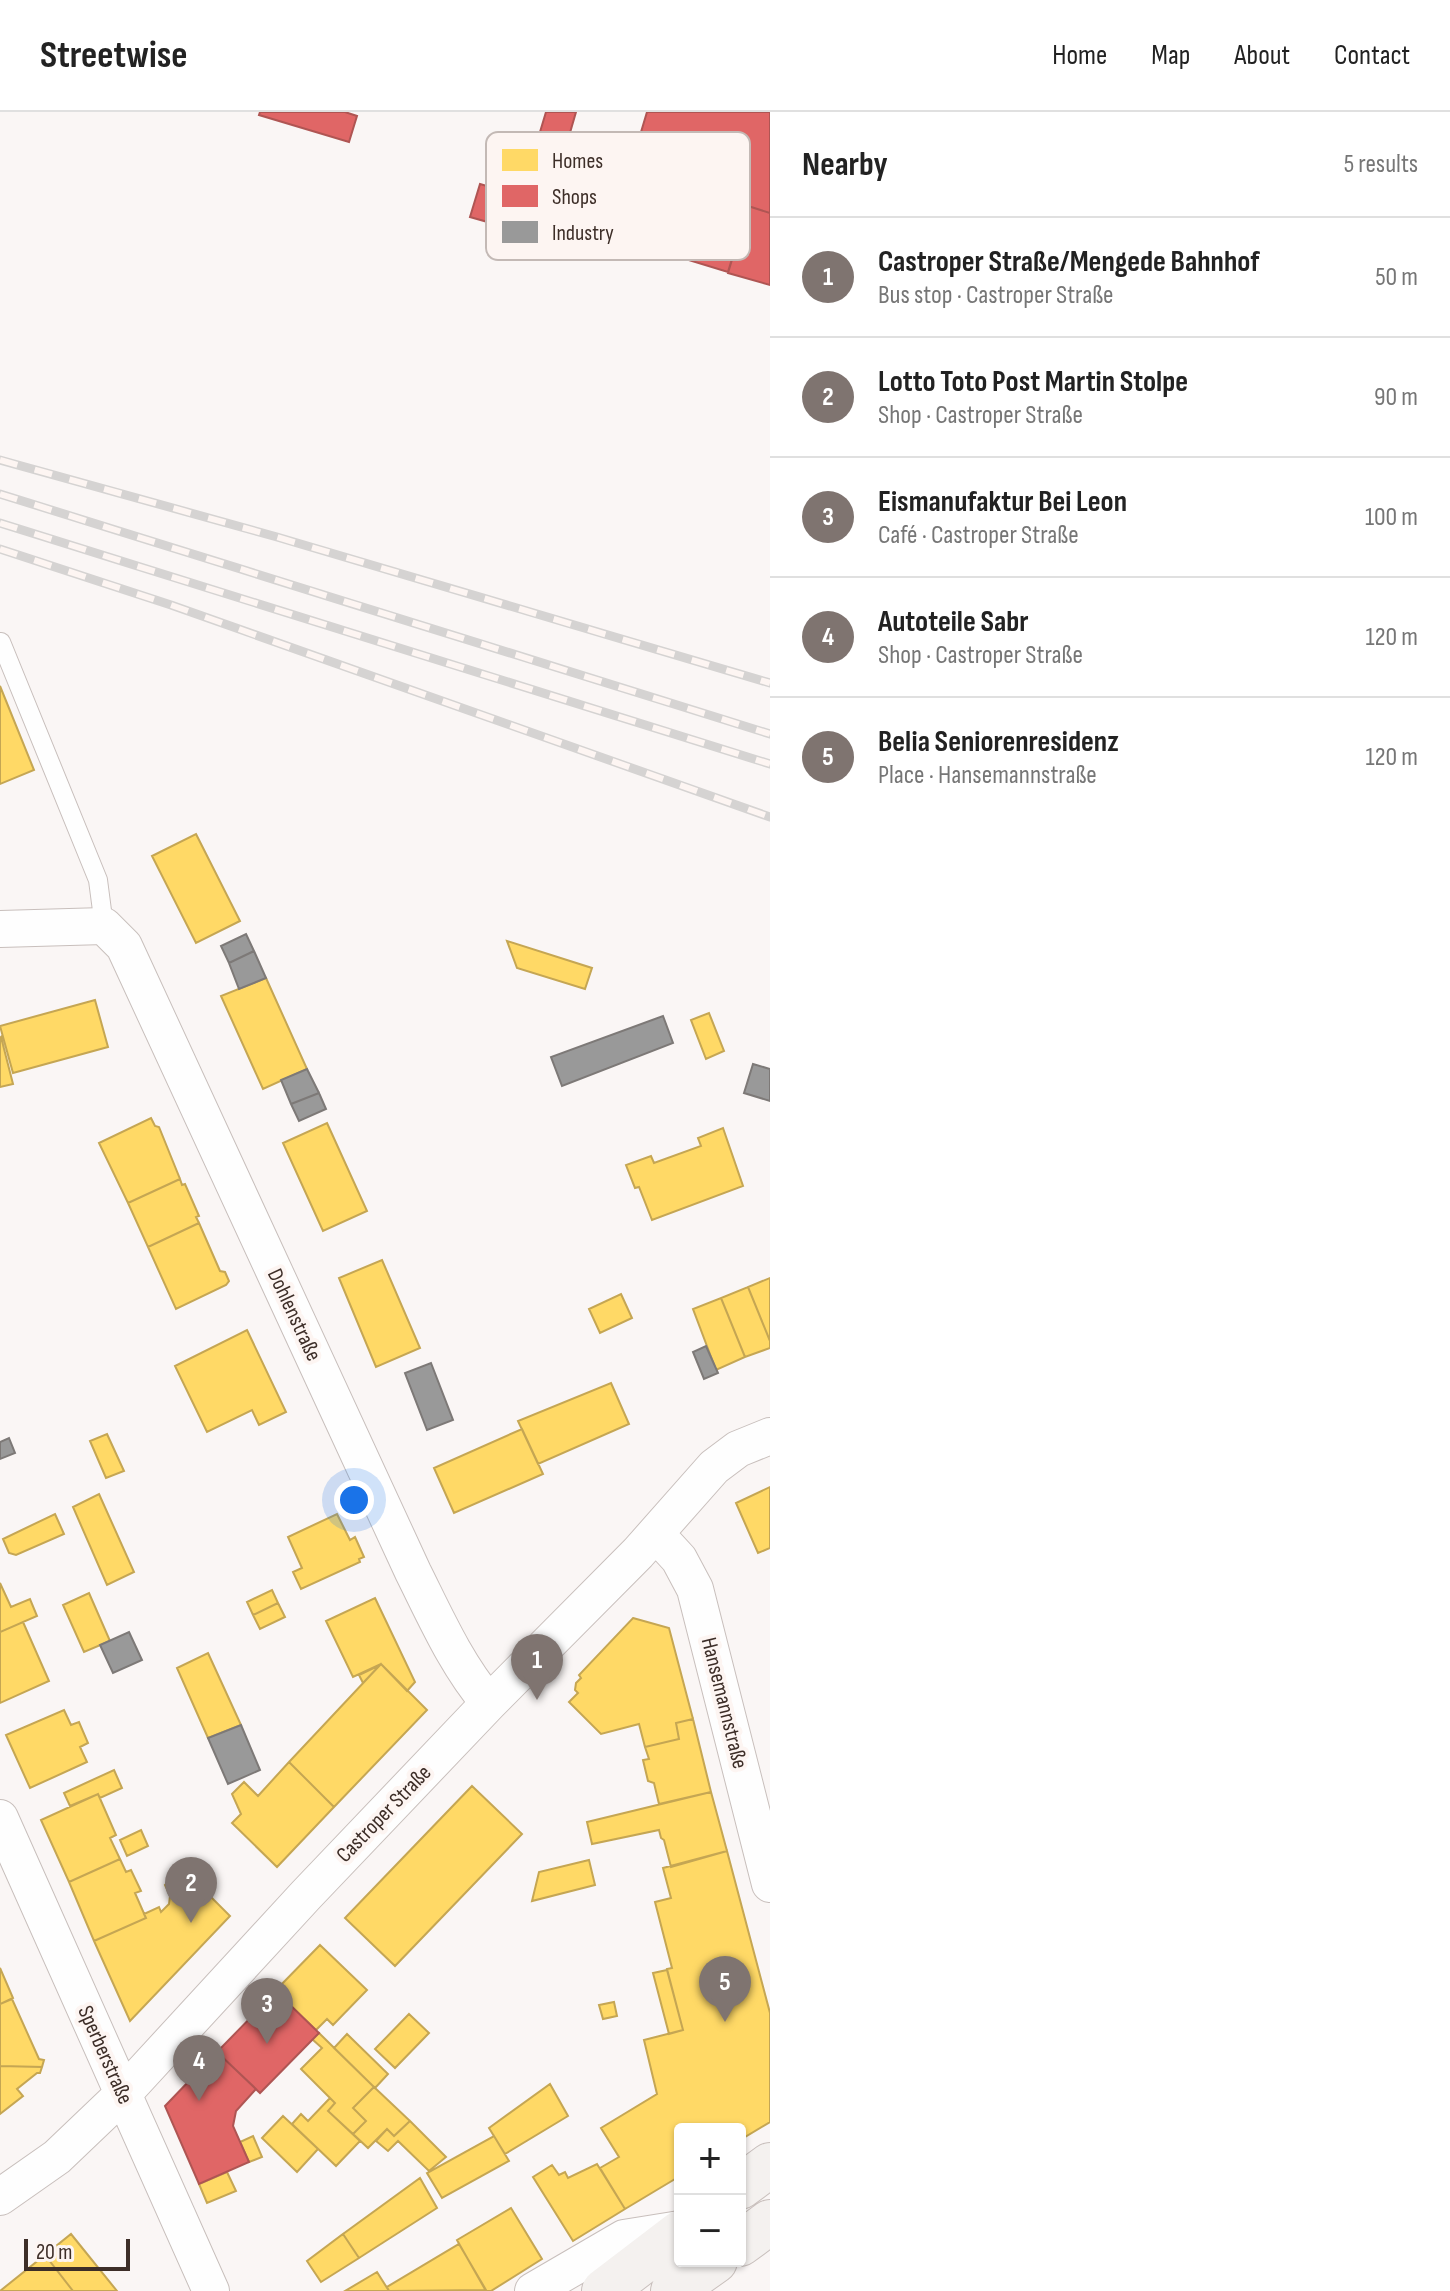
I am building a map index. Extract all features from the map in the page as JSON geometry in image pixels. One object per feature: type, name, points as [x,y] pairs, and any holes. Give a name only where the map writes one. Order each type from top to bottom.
[{"type":"main road","points":[[746,2183],[770,2165]]},
{"type":"main road","points":[[746,2240],[770,2222]]},
{"type":"main road","points":[[604,2291],[674,2236]]},
{"type":"main road","points":[[673,2291],[707,2267]]},
{"type":"street","points":[[0,929],[104,926]]},
{"type":"street","name":"Dohlenstraße","points":[[104,926],[124,946],[401,1547],[453,1653],[489,1703]]},
{"type":"street","name":"Castroper Straße","points":[[0,2197],[57,2157],[122,2095],[489,1703],[656,1534],[714,1467],[738,1449],[770,1436]]},
{"type":"street","name":"Hansemannstraße","points":[[656,1534],[679,1559],[695,1589],[770,1884]]},
{"type":"street","name":"Sperberstraße","points":[[0,1818],[211,2291]]},
{"type":"street","points":[[533,2291],[624,2238],[674,2232]]},
{"type":"lane","points":[[1,642],[98,880],[104,926]]},
{"type":"building: Homes","points":[[0,686],[34,770],[0,784]]},
{"type":"building: Homes","points":[[196,834],[240,921],[196,943],[152,856]]},
{"type":"building: Homes","points":[[507,941],[592,968],[585,989],[517,968]]},
{"type":"building: Homes","points":[[266,978],[307,1069],[263,1089],[221,996]]},
{"type":"building: Homes","points":[[95,1000],[108,1047],[13,1073],[0,1026]]},
{"type":"building: Homes","points":[[709,1013],[724,1051],[706,1059],[691,1020]]},
{"type":"building: Homes","points":[[0,1038],[13,1084],[0,1087]]},
{"type":"building: Homes","points":[[151,1118],[159,1127],[180,1179],[128,1203],[99,1143]]},
{"type":"building: Homes","points":[[327,1123],[367,1211],[323,1231],[283,1143]]},
{"type":"building: Homes","points":[[723,1128],[743,1186],[652,1220],[626,1165],[651,1156],[654,1163],[701,1146],[698,1138]]},
{"type":"building: Homes","points":[[180,1179],[199,1216],[196,1217],[199,1223],[148,1247],[128,1203]]},
{"type":"building: Homes","points":[[199,1223],[220,1271],[225,1272],[229,1281],[176,1309],[148,1247]]},
{"type":"building: Homes","points":[[382,1260],[420,1348],[376,1367],[339,1278]]},
{"type":"building: Homes","points":[[770,1278],[770,1341],[748,1287]]},
{"type":"building: Homes","points":[[748,1287],[770,1348],[745,1357],[721,1298]]},
{"type":"building: Homes","points":[[621,1294],[632,1318],[600,1333],[589,1309]]},
{"type":"building: Homes","points":[[721,1298],[745,1357],[716,1370],[693,1309]]},
{"type":"building: Homes","points":[[247,1330],[286,1412],[259,1425],[252,1410],[207,1432],[175,1366]]},
{"type":"building: Homes","points":[[611,1383],[629,1424],[538,1464],[518,1421]]},
{"type":"building: Homes","points":[[522,1429],[543,1474],[454,1513],[434,1468]]},
{"type":"building: Homes","points":[[107,1434],[124,1471],[106,1478],[90,1441]]},
{"type":"building: Homes","points":[[770,1487],[770,1548],[758,1553],[736,1503]]},
{"type":"building: Homes","points":[[99,1494],[134,1572],[107,1585],[73,1507]]},
{"type":"building: Homes","points":[[55,1514],[64,1534],[16,1555],[9,1553],[3,1539]]},
{"type":"building: Homes","points":[[337,1514],[350,1540],[355,1537],[364,1557],[359,1559],[360,1562],[301,1589],[293,1572],[302,1568],[288,1537]]},
{"type":"building: Homes","points":[[0,1583],[11,1607],[30,1599],[37,1616],[0,1632]]},
{"type":"building: Homes","points":[[272,1590],[278,1603],[253,1615],[247,1602]]},
{"type":"building: Homes","points":[[89,1593],[110,1641],[84,1652],[63,1605]]},
{"type":"building: Homes","points":[[375,1598],[415,1682],[407,1691],[381,1664],[353,1677],[326,1621]]},
{"type":"building: Homes","points":[[278,1603],[285,1617],[260,1629],[253,1615]]},
{"type":"building: Homes","points":[[633,1618],[669,1628],[693,1719],[676,1723],[679,1739],[645,1747],[639,1724],[601,1734],[569,1702],[578,1693],[575,1690],[581,1678],[579,1675]]},
{"type":"building: Homes","points":[[23,1622],[49,1681],[0,1703],[0,1632]]},
{"type":"building: Homes","points":[[208,1653],[241,1725],[208,1738],[177,1668]]},
{"type":"building: Homes","points":[[381,1664],[427,1710],[334,1807],[289,1762]]},
{"type":"building: Homes","points":[[380,1665],[363,1683],[359,1675]]},
{"type":"building: Homes","points":[[64,1710],[71,1725],[79,1722],[88,1743],[80,1747],[87,1762],[30,1788],[6,1735]]},
{"type":"building: Homes","points":[[693,1719],[711,1792],[659,1804],[654,1783],[648,1781],[643,1760],[649,1759],[645,1747],[679,1739],[676,1723]]},
{"type":"building: Homes","points":[[289,1762],[334,1807],[277,1867],[232,1823],[241,1814],[232,1794],[244,1782],[258,1796]]},
{"type":"building: Homes","points":[[114,1770],[122,1788],[70,1806],[64,1793]]},
{"type":"building: Homes","points":[[472,1786],[522,1834],[395,1966],[345,1918]]},
{"type":"building: Homes","points":[[711,1792],[727,1851],[671,1867],[659,1830],[592,1844],[587,1822]]},
{"type":"building: Homes","points":[[98,1794],[116,1835],[110,1838],[120,1859],[69,1882],[41,1820]]},
{"type":"building: Homes","points":[[141,1830],[148,1846],[127,1856],[120,1840]]},
{"type":"building: Homes","points":[[727,1851],[770,2013],[770,2122],[746,2136],[746,2123],[674,2123],[674,2180],[625,2209],[600,2168],[619,2157],[601,2128],[657,2094],[644,2040],[683,2030],[667,1969],[672,1968],[655,1902],[671,1898],[663,1868]]},
{"type":"building: Homes","points":[[120,1859],[126,1872],[131,1870],[141,1891],[135,1893],[146,1918],[94,1941],[69,1882]]},
{"type":"building: Homes","points":[[589,1860],[595,1885],[532,1901],[539,1872]]},
{"type":"building: Homes","points":[[178,1872],[186,1872],[230,1916],[130,2021],[94,1941],[146,1918],[144,1914],[159,1907],[161,1912],[169,1904],[170,1896],[165,1885]]},
{"type":"building: Homes","points":[[320,1945],[367,1990],[333,2025],[327,2019],[316,2030],[275,1991]]},
{"type":"building: Homes","points":[[0,1968],[13,1998],[0,2004]]},
{"type":"building: Homes","points":[[667,1970],[683,2030],[669,2034],[653,1973]]},
{"type":"building: Homes","points":[[12,1999],[39,2059],[44,2060],[42,2067],[0,2066],[0,2004]]},
{"type":"building: Homes","points":[[614,2002],[617,2016],[603,2019],[599,2005]]},
{"type":"building: Homes","points":[[409,2014],[429,2033],[395,2068],[375,2049]]},
{"type":"building: Homes","points":[[319,2033],[374,2087],[353,2108],[366,2121],[353,2134],[328,2111],[335,2103],[301,2069],[322,2048],[312,2039]]},
{"type":"building: Homes","points":[[347,2034],[388,2074],[375,2088],[334,2048]]},
{"type":"building: Homes","points":[[0,2066],[42,2067],[40,2073],[17,2089],[23,2096],[0,2114]]},
{"type":"building: Homes","points":[[550,2084],[568,2116],[505,2154],[489,2128]]},
{"type":"building: Homes","points":[[374,2087],[410,2121],[394,2136],[387,2129],[368,2148],[353,2134],[366,2121],[353,2108]]},
{"type":"building: Homes","points":[[330,2098],[335,2103],[328,2111],[360,2141],[336,2166],[292,2124],[301,2114],[308,2121]]},
{"type":"building: Homes","points":[[283,2116],[318,2149],[297,2172],[262,2138]]},
{"type":"building: Homes","points":[[410,2121],[446,2157],[429,2171],[398,2141],[388,2151],[376,2141],[387,2129],[394,2136]]},
{"type":"building: Homes","points":[[253,2136],[262,2157],[249,2162],[240,2142]]},
{"type":"building: Homes","points":[[494,2136],[509,2161],[442,2198],[427,2173]]},
{"type":"building: Homes","points":[[597,2164],[625,2209],[573,2241],[533,2177],[552,2165],[559,2175],[565,2172],[568,2178]]},
{"type":"building: Homes","points":[[227,2172],[236,2191],[207,2203],[199,2184]]},
{"type":"building: Homes","points":[[420,2178],[437,2208],[359,2258],[343,2234]]},
{"type":"building: Homes","points":[[511,2208],[542,2259],[491,2291],[486,2291],[457,2240]]},
{"type":"building: Homes","points":[[71,2234],[117,2291],[73,2291],[45,2255]]},
{"type":"building: Homes","points":[[343,2234],[359,2258],[321,2282],[307,2261]]},
{"type":"building: Homes","points":[[459,2244],[486,2290],[389,2291],[387,2287]]},
{"type":"building: Homes","points":[[45,2255],[73,2291],[0,2291]]},
{"type":"building: Homes","points":[[377,2272],[389,2291],[345,2291]]},
{"type":"building: Shops","points":[[260,112],[345,112],[357,116],[349,142],[259,115]]},
{"type":"building: Shops","points":[[546,112],[576,112],[570,132],[540,132]]},
{"type":"building: Shops","points":[[647,112],[770,112],[770,213],[750,207],[750,132],[641,132]]},
{"type":"building: Shops","points":[[480,184],[486,186],[486,222],[470,217]]},
{"type":"building: Shops","points":[[750,207],[770,213],[770,285],[728,273],[732,260],[750,260]]},
{"type":"building: Shops","points":[[689,260],[732,260],[728,272]]},
{"type":"building: Shops","points":[[284,1999],[319,2033],[260,2093],[217,2052],[263,2005],[270,2013]]},
{"type":"building: Shops","points":[[217,2052],[256,2089],[236,2111],[233,2126],[249,2162],[199,2184],[165,2106]]},
{"type":"building: Industry","points":[[246,934],[254,951],[229,963],[221,946]]},
{"type":"building: Industry","points":[[254,951],[266,978],[239,989],[229,963]]},
{"type":"building: Industry","points":[[663,1016],[673,1043],[562,1086],[551,1057]]},
{"type":"building: Industry","points":[[753,1064],[770,1069],[770,1101],[744,1093]]},
{"type":"building: Industry","points":[[307,1069],[319,1093],[291,1104],[281,1080]]},
{"type":"building: Industry","points":[[319,1093],[326,1109],[299,1121],[291,1104]]},
{"type":"building: Industry","points":[[706,1346],[718,1373],[704,1379],[693,1352]]},
{"type":"building: Industry","points":[[431,1363],[453,1420],[427,1430],[405,1373]]},
{"type":"building: Industry","points":[[9,1438],[15,1453],[0,1459],[0,1442]]},
{"type":"building: Industry","points":[[129,1632],[142,1660],[113,1673],[100,1645]]},
{"type":"building: Industry","points":[[241,1725],[260,1770],[228,1784],[208,1738]]},
{"type":"railway","points":[[0,460],[277,537],[770,683]]},
{"type":"railway","points":[[0,494],[770,734]]},
{"type":"railway","points":[[0,523],[770,764]]},
{"type":"railway","points":[[0,549],[171,605],[770,817]]},
{"type":"place","name":"Castroper Straße/Mengede Bahnhof","points":[[537,1700]]},
{"type":"place","name":"Lotto Toto Post Martin Stolpe","points":[[191,1923]]},
{"type":"place","name":"Belia Seniorenresidenz","points":[[725,2022]]},
{"type":"place","name":"Eismanufaktur Bei Leon","points":[[267,2044]]},
{"type":"place","name":"Autoteile Sabr","points":[[199,2101]]}]
